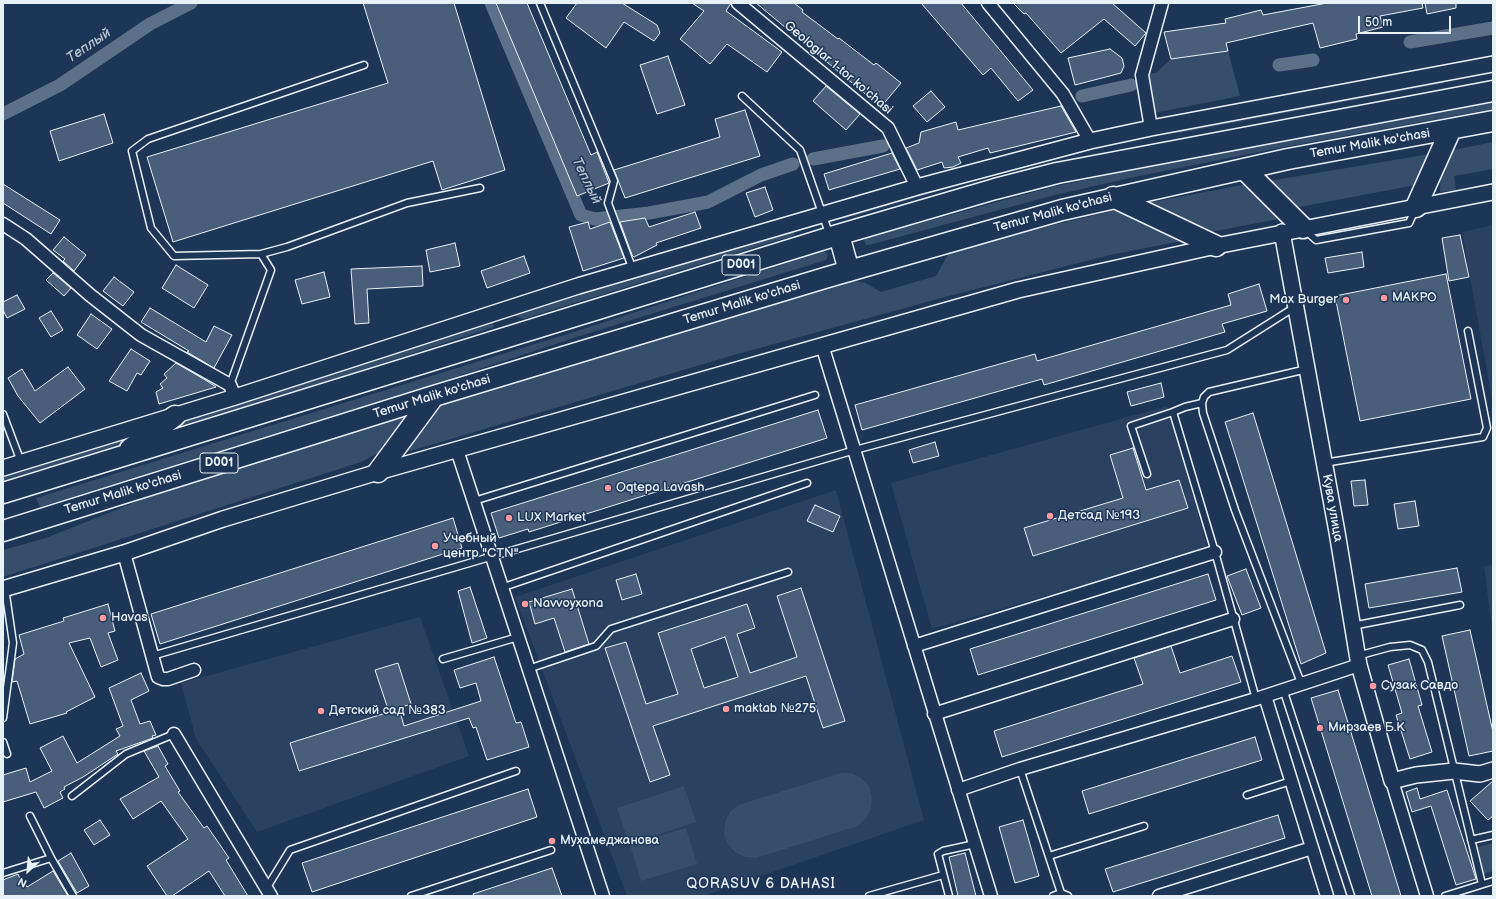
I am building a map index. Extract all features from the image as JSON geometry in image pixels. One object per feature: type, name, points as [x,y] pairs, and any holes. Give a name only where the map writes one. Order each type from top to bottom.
[{"type":"highway","name":"D001","points":[[3,493],[118,459],[835,236],[995,189],[1057,173],[1493,91]]},
{"type":"highway","name":"Temur Malik ko'chasi","points":[[3,531],[434,396],[849,271],[1113,197],[1244,169],[1493,121]]},
{"type":"highway","points":[[1416,207],[1451,129]]},
{"type":"highway","points":[[1244,169],[1303,228]]},
{"type":"highway","points":[[1113,197],[1216,246]]},
{"type":"highway","points":[[835,236],[849,271]]},
{"type":"highway","points":[[378,472],[434,396]]},
{"type":"highway","points":[[118,459],[175,416]]},
{"type":"street","name":"Geologlar 1-tor ko'chasi","points":[[738,3],[888,128],[917,187]]},
{"type":"street","points":[[988,3],[1063,94],[1090,141]]},
{"type":"street","points":[[1151,128],[1142,75],[1162,3]]},
{"type":"street","points":[[3,468],[175,416],[232,391],[633,270],[917,187],[1090,141],[1151,128],[1493,64]]},
{"type":"street","points":[[4,589],[124,553],[223,519],[378,472],[1018,290],[1282,232],[1493,192]]},
{"type":"street","points":[[3,224],[26,239],[90,295],[141,334],[232,391]]},
{"type":"street","name":"Кува улица","points":[[1282,232],[1358,660],[1392,781]]},
{"type":"street","points":[[822,346],[991,896]]},
{"type":"street","points":[[457,450],[490,556],[603,896]]},
{"type":"street","points":[[914,646],[1215,552]]},
{"type":"street","points":[[124,553],[151,656],[158,676],[163,679],[194,670]]},
{"type":"street","points":[[934,714],[1233,619]]},
{"type":"street","points":[[958,790],[1020,769],[1260,698],[1358,660]]},
{"type":"street","points":[[1260,698],[1291,781],[1327,896]]},
{"type":"street","points":[[174,734],[268,892]]},
{"type":"street","points":[[1427,896],[1392,781],[1416,775],[1454,771],[1480,774],[1493,770]]},
{"type":"street","points":[[1159,896],[1312,848]]},
{"type":"lane","points":[[540,3],[614,181],[608,203],[633,270]]},
{"type":"lane","points":[[364,65],[148,139],[132,151],[151,228],[174,256],[261,254],[287,247],[407,203],[480,188]]},
{"type":"lane","points":[[742,96],[800,150],[823,214],[835,236]]},
{"type":"lane","points":[[232,391],[271,270],[261,254]]},
{"type":"lane","points":[[151,656],[855,450],[1227,350],[1295,307]]},
{"type":"lane","points":[[1324,462],[1483,437],[1487,428],[1468,330]]},
{"type":"lane","points":[[1300,683],[1235,510],[1203,413],[1202,402],[1204,397],[1209,392],[1307,369]]},
{"type":"lane","points":[[474,501],[815,395]]},
{"type":"lane","points":[[1147,474],[1131,426],[1173,412],[1185,406],[1202,402]]},
{"type":"lane","points":[[1173,412],[1215,552],[1233,619],[1260,698]]},
{"type":"lane","points":[[3,414],[21,462]]},
{"type":"lane","points":[[501,588],[807,483]]},
{"type":"lane","points":[[528,669],[596,646],[602,641],[610,629],[788,572]]},
{"type":"lane","points":[[3,718],[13,643],[6,618],[4,589]]},
{"type":"lane","points":[[1352,626],[1460,605]]},
{"type":"lane","points":[[443,660],[518,637]]},
{"type":"lane","points":[[1358,660],[1390,647],[1410,645],[1422,650],[1428,662],[1482,884]]},
{"type":"lane","points":[[1283,689],[1351,896]]},
{"type":"lane","points":[[72,796],[126,754],[174,734]]},
{"type":"lane","points":[[3,742],[7,754]]},
{"type":"lane","points":[[1020,769],[1061,893]]},
{"type":"lane","points":[[268,892],[290,850],[516,771]]},
{"type":"lane","points":[[1247,795],[1291,781]]},
{"type":"lane","points":[[30,816],[51,858],[73,896]]},
{"type":"lane","points":[[1049,856],[1144,826]]},
{"type":"lane","points":[[1471,840],[1493,835]]},
{"type":"lane","points":[[949,896],[938,854],[943,851],[975,844]]},
{"type":"lane","points":[[411,896],[551,850]]},
{"type":"lane","points":[[3,873],[51,858]]},
{"type":"lane","points":[[870,896],[943,875]]},
{"type":"lane","points":[[1445,896],[1493,881]]},
{"type":"lane","points":[[1052,896],[1061,893],[1068,896]]},
{"type":"shaded area","points":[[1228,51],[1240,96],[1154,113],[1148,74],[1156,73],[1171,59]]},
{"type":"shaded area","points":[[1443,76],[1444,83],[1179,133],[1164,129]]},
{"type":"shaded area","points":[[1493,100],[1493,109],[1279,148],[1139,176],[1055,195],[869,245],[866,245],[864,241],[866,238],[1052,187],[1280,139]]},
{"type":"shaded area","points":[[1493,142],[1493,169],[1454,176],[1456,190],[1440,192],[1441,171],[1448,151]]},
{"type":"shaded area","points":[[1430,154],[1421,184],[1294,208],[1269,181]]},
{"type":"shaded area","points":[[1013,169],[844,219],[838,215]]},
{"type":"shaded area","points":[[1247,184],[1284,218],[1205,233],[1147,203]]},
{"type":"shaded area","points":[[1125,208],[1187,240],[1110,255],[945,297],[734,355],[400,454],[439,405],[852,281],[864,282],[881,292],[936,276],[951,249]]},
{"type":"shaded area","points":[[1493,225],[1493,405],[1462,232]]},
{"type":"shaded area","points":[[793,228],[795,235],[523,319],[513,315]]},
{"type":"shaded area","points":[[824,251],[828,254],[826,260],[583,335],[440,382],[40,507],[36,498],[580,330]]},
{"type":"shaded area","points":[[492,320],[494,327],[158,435],[189,417]]},
{"type":"shaded area","name":"Детсад №193","points":[[1167,406],[1208,549],[932,629],[891,483]]},
{"type":"shaded area","points":[[408,415],[378,453],[361,462],[3,577],[3,550],[46,538],[148,497],[273,456]]},
{"type":"shaded area","points":[[139,432],[119,447],[3,483],[3,476]]},
{"type":"shaded area","name":"maktab №275","points":[[836,490],[924,820],[703,896],[627,896],[515,597]]},
{"type":"shaded area","points":[[1493,565],[1493,637],[1484,566]]},
{"type":"shaded area","name":"Детский сад №383","points":[[420,617],[469,756],[257,832],[196,739],[181,683]]},
{"type":"shaded area","points":[[841,773],[851,773],[861,778],[869,786],[872,797],[871,808],[866,818],[858,826],[756,858],[745,857],[735,852],[728,844],[724,834],[725,822],[730,812],[738,805]]},
{"type":"shaded area","points":[[684,786],[696,822],[629,844],[617,808]]},
{"type":"shaded area","points":[[686,828],[697,864],[641,881],[630,845]]},
{"type":"shaded area","points":[[1493,843],[1493,871],[1484,874],[1477,847]]},
{"type":"building","points":[[363,3],[454,3],[505,170],[442,190],[433,161],[173,242],[147,157],[388,83]]},
{"type":"building","points":[[496,3],[527,3],[591,155],[597,152],[609,183],[577,196]]},
{"type":"building","points":[[577,3],[622,3],[657,25],[660,33],[654,41],[624,22],[606,48],[566,18]]},
{"type":"building","points":[[692,3],[731,3],[726,11],[782,52],[767,72],[727,44],[710,64],[680,39],[704,11]]},
{"type":"building","points":[[756,3],[794,3],[803,10],[802,12],[838,39],[839,38],[874,65],[876,63],[901,83],[881,107]]},
{"type":"building","points":[[921,3],[961,3],[1033,90],[1018,101],[991,68],[983,75]]},
{"type":"building","points":[[1013,3],[1112,3],[1146,33],[1135,46],[1104,19],[1061,53],[1026,13],[1024,14]]},
{"type":"building","points":[[1327,3],[1422,3],[1423,8],[1380,16],[1383,27],[1356,34],[1357,39],[1320,48],[1313,23],[1226,43],[1228,51],[1171,59],[1164,32],[1226,23],[1225,19],[1261,10],[1263,15]]},
{"type":"building","points":[[1425,3],[1456,3],[1456,8],[1427,14]]},
{"type":"building","points":[[1110,49],[1122,58],[1124,66],[1121,73],[1075,85],[1068,58]]},
{"type":"building","points":[[668,56],[685,105],[657,114],[640,65]]},
{"type":"building","points":[[826,86],[860,114],[846,130],[813,101]]},
{"type":"building","points":[[931,91],[945,107],[927,122],[913,106]]},
{"type":"building","points":[[1061,106],[1076,132],[990,153],[988,148],[958,157],[961,163],[953,167],[944,168],[942,162],[917,170],[906,148],[919,143],[921,132],[956,122],[958,130]]},
{"type":"building","points":[[745,110],[760,156],[625,198],[614,170],[720,137],[715,119]]},
{"type":"building","points":[[104,114],[113,143],[59,161],[50,131]]},
{"type":"building","points":[[892,153],[900,169],[829,190],[824,174]]},
{"type":"building","points":[[3,184],[60,220],[51,234],[3,203]]},
{"type":"building","points":[[765,187],[773,210],[755,217],[746,193]]},
{"type":"building","points":[[695,212],[701,228],[656,243],[657,245],[634,257],[632,255],[620,222],[645,218],[649,227]]},
{"type":"building","points":[[588,222],[590,229],[610,222],[624,258],[583,271],[569,227]]},
{"type":"building","points":[[1460,235],[1469,277],[1449,281],[1442,238]]},
{"type":"building","points":[[64,237],[86,255],[74,271],[63,261],[65,259],[53,250]]},
{"type":"building","points":[[455,243],[460,266],[430,272],[426,250]]},
{"type":"building","points":[[1362,252],[1364,267],[1328,273],[1325,258]]},
{"type":"building","points":[[524,256],[530,273],[487,288],[481,271]]},
{"type":"building","points":[[176,265],[208,285],[194,308],[162,288]]},
{"type":"building","points":[[422,266],[423,286],[367,289],[369,323],[355,324],[351,269]]},
{"type":"building","points":[[324,272],[330,297],[302,304],[295,280]]},
{"type":"building","points":[[53,273],[71,288],[64,296],[46,280]]},
{"type":"building","points":[[1446,274],[1471,399],[1360,421],[1335,296]]},
{"type":"building","points":[[114,277],[134,292],[123,306],[103,291]]},
{"type":"building","points":[[1259,284],[1267,311],[1222,324],[1225,332],[1044,385],[1042,379],[862,430],[855,405],[1035,354],[1037,361],[1231,305],[1228,294]]},
{"type":"building","points":[[17,295],[25,309],[7,318],[3,310],[3,302]]},
{"type":"building","points":[[150,308],[206,342],[214,326],[232,335],[214,368],[141,322]]},
{"type":"building","points":[[51,311],[63,330],[51,337],[39,318]]},
{"type":"building","points":[[91,314],[112,329],[97,349],[77,335]]},
{"type":"building","points":[[131,349],[150,361],[141,375],[137,373],[127,391],[109,381]]},
{"type":"building","points":[[176,363],[216,387],[159,404],[156,392],[163,388],[160,384],[167,378],[164,374]]},
{"type":"building","points":[[68,367],[85,389],[40,423],[18,396],[8,378],[22,369],[35,391]]},
{"type":"building","points":[[1161,383],[1164,397],[1131,406],[1127,392]]},
{"type":"building","points":[[818,410],[827,438],[529,532],[528,529],[499,538],[491,513]]},
{"type":"building","points":[[1253,413],[1326,653],[1301,664],[1225,422]]},
{"type":"building","points":[[935,442],[939,456],[913,463],[909,450]]},
{"type":"building","points":[[1133,448],[1146,490],[1179,480],[1188,508],[1033,556],[1024,528],[1123,498],[1110,455]]},
{"type":"building","points":[[1365,480],[1368,505],[1354,506],[1351,481]]},
{"type":"building","points":[[1415,501],[1419,526],[1398,529],[1394,504]]},
{"type":"building","points":[[815,505],[840,516],[833,532],[807,521]]},
{"type":"building","points":[[453,518],[462,548],[160,644],[151,614]]},
{"type":"building","points":[[1457,568],[1462,592],[1369,608],[1365,584]]},
{"type":"building","points":[[1246,569],[1261,608],[1242,615],[1227,576]]},
{"type":"building","points":[[636,574],[642,594],[622,600],[616,580]]},
{"type":"building","points":[[1208,574],[1216,600],[978,675],[970,649]]},
{"type":"building","points":[[470,587],[487,638],[472,643],[458,591]]},
{"type":"building","points":[[801,588],[845,721],[823,728],[806,676],[653,726],[670,775],[650,782],[605,648],[626,642],[646,704],[678,694],[658,633],[747,604],[755,628],[737,634],[750,673],[797,657],[777,596]],"holes":[[[725,637],[738,677],[704,688],[691,649]]]},
{"type":"building","points":[[572,589],[589,644],[565,652],[554,618],[535,624],[529,602]]},
{"type":"building","points":[[108,604],[115,631],[108,633],[118,660],[101,667],[90,638],[69,643],[95,697],[66,712],[67,713],[30,724],[17,681],[12,682],[15,659],[24,654],[19,635],[64,621],[63,618]]},
{"type":"building","points":[[1470,630],[1493,732],[1493,751],[1469,756],[1442,636]]},
{"type":"building","points":[[1171,646],[1180,673],[1232,656],[1241,682],[1002,757],[994,731],[1143,684],[1134,658]]},
{"type":"building","points":[[494,657],[516,723],[521,722],[529,747],[487,760],[476,727],[473,728],[469,718],[299,771],[290,743],[389,712],[375,670],[398,663],[411,704],[399,708],[404,726],[481,701],[476,683],[460,688],[454,670]]},
{"type":"building","points":[[1409,659],[1422,705],[1418,706],[1432,752],[1410,759],[1396,715],[1402,713],[1388,665]]},
{"type":"building","points":[[141,673],[149,691],[131,700],[140,724],[150,721],[156,735],[152,736],[153,738],[116,751],[118,754],[83,777],[64,787],[65,789],[60,792],[63,798],[44,808],[36,792],[3,802],[3,775],[26,768],[30,782],[52,771],[40,748],[63,736],[77,763],[120,736],[116,729],[123,726],[109,688]]},
{"type":"building","points":[[1338,690],[1401,896],[1372,896],[1311,698]]},
{"type":"building","points":[[1255,737],[1262,760],[1089,814],[1082,791]]},
{"type":"building","points":[[158,746],[168,764],[165,766],[180,791],[178,792],[204,828],[207,826],[229,858],[226,860],[248,896],[225,896],[209,871],[172,896],[167,896],[147,866],[188,839],[161,801],[133,819],[120,799],[159,777],[144,751]]},
{"type":"building","points":[[1493,781],[1493,816],[1488,820],[1470,801]]},
{"type":"building","points":[[1417,788],[1420,799],[1447,790],[1476,879],[1456,885],[1431,806],[1412,812],[1406,792]]},
{"type":"building","points":[[528,789],[537,817],[312,892],[302,863]]},
{"type":"building","points":[[1278,815],[1285,838],[1113,892],[1105,869]]},
{"type":"building","points":[[100,820],[110,835],[94,845],[84,830]]},
{"type":"building","points":[[1023,820],[1039,876],[1015,883],[999,827]]},
{"type":"building","points":[[71,853],[89,886],[77,893],[58,861]]},
{"type":"building","points":[[965,853],[976,896],[958,896],[949,857]]},
{"type":"building","points":[[552,868],[562,896],[474,896],[473,894]]},
{"type":"building","points":[[53,871],[68,896],[3,896],[3,880],[18,874],[23,886],[26,885],[27,887]]},
{"type":"waterway","name":"Теплый","points":[[3,114],[60,85],[150,24],[191,3]]},
{"type":"waterway","name":"Теплый","points":[[491,3],[581,215],[595,219],[649,213],[708,202],[761,175],[793,164]]},
{"type":"waterway","name":"Теплый","points":[[1410,42],[1493,28]]},
{"type":"waterway","name":"Теплый","points":[[1279,65],[1313,60]]},
{"type":"waterway","name":"Теплый","points":[[1082,96],[1131,85]]},
{"type":"waterway","name":"Теплый","points":[[813,159],[883,146]]},
{"type":"place","name":"МАКРО","points":[[1384,298]]},
{"type":"place","name":"Max Burger","points":[[1346,300]]},
{"type":"place","name":"Oqtepa Lavash","points":[[608,488]]},
{"type":"place","name":"Детсад №193","points":[[1050,516]]},
{"type":"place","name":"LUX Market","points":[[509,518]]},
{"type":"place","name":"Учебный центр \"CTN\"","points":[[435,546]]},
{"type":"place","name":"Navvoyxona","points":[[525,604]]},
{"type":"place","name":"Havas","points":[[103,618]]},
{"type":"place","name":"Сузак Савдо","points":[[1373,686]]},
{"type":"place","name":"maktab №275","points":[[726,709]]},
{"type":"place","name":"Детский сад №383","points":[[321,711]]},
{"type":"place","name":"Мирзаев Б.К","points":[[1320,728]]},
{"type":"place","name":"Мухамеджанова","points":[[552,841]]},
{"type":"district","name":"QORASUV 6 DAHASI","points":[[761,884]]}]
